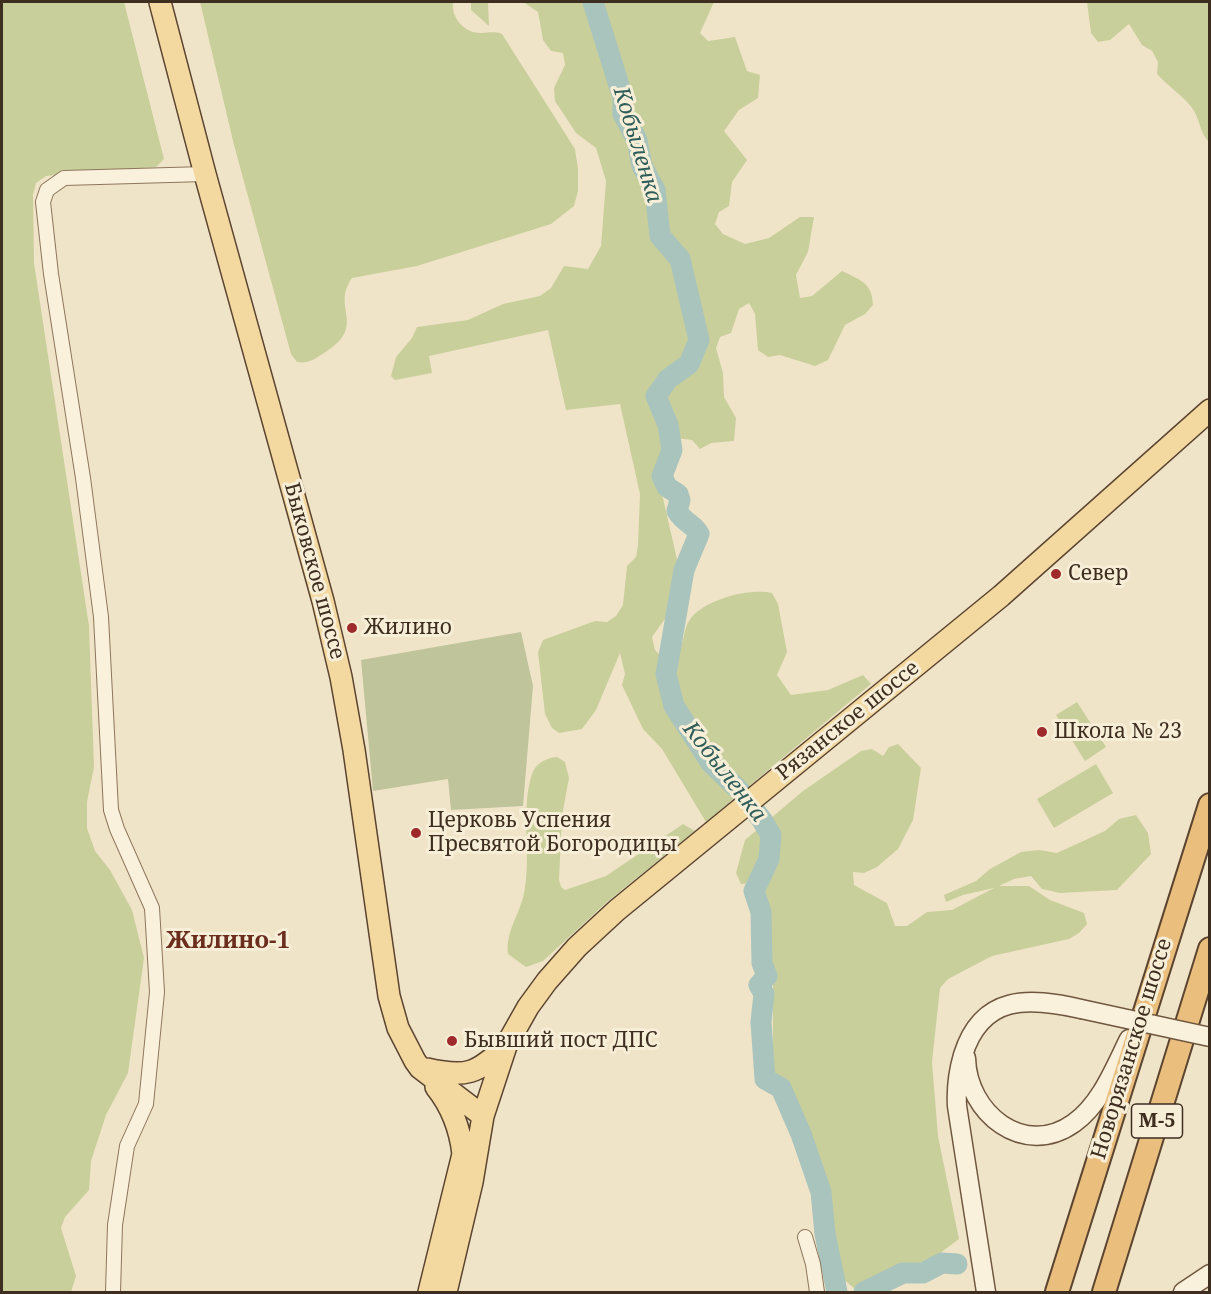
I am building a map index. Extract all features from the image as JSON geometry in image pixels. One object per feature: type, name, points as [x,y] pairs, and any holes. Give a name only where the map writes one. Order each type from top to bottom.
[{"type":"highway","name":"Новорязанское шоссе","points":[[1056,1293],[1209,805]]},
{"type":"highway","name":"М-5","points":[[1104,1293],[1209,949]]},
{"type":"main road","name":"Быковское шоссе","points":[[160,2],[336,654],[354,750],[389,996],[398,1028],[420,1068],[483,1116]]},
{"type":"main road","name":"Рязанское шоссе","points":[[446,1293],[472,1182],[483,1116],[506,1046],[534,998],[577,947],[617,910],[1001,597],[1204,416]]},
{"type":"main road","points":[[986,1293],[957,1106],[956,1086],[966,1044],[973,1029],[1004,1006],[1022,1002],[1041,1002],[1209,1037]]},
{"type":"main road","points":[[966,1044],[969,1080],[976,1096],[990,1116],[999,1124],[1019,1133],[1042,1135],[1053,1133],[1073,1124],[1094,1102],[1144,1008]]},
{"type":"main road","points":[[420,1068],[448,1074],[474,1071],[489,1062],[506,1046]]},
{"type":"main road","points":[[420,1068],[453,1113],[460,1134],[463,1154]]},
{"type":"main road","name":"Рязанское шоссе","points":[[429,1293],[463,1154],[483,1116]]},
{"type":"main road","points":[[1183,1293],[1209,1274]]},
{"type":"street","points":[[113,1293],[115,1225],[127,1146],[146,1104],[157,992],[152,908],[117,830],[111,810],[101,617],[83,478],[51,274],[43,202],[47,190],[64,178],[205,174]]},
{"type":"street","points":[[805,1236],[813,1264],[817,1293]]},
{"type":"green space","points":[[2,2],[124,2],[164,159],[156,167],[46,176],[36,183],[33,195],[34,263],[89,626],[94,767],[87,802],[87,828],[95,851],[110,870],[132,910],[144,958],[128,1073],[106,1115],[91,1161],[89,1190],[65,1217],[61,1228],[76,1276],[71,1292],[2,1292]]},
{"type":"green space","points":[[200,2],[453,2],[454,14],[465,28],[476,33],[502,34],[575,149],[578,191],[574,206],[551,224],[417,266],[352,278],[346,289],[347,325],[344,334],[337,343],[318,357],[308,362],[297,362],[291,354],[234,145]]},
{"type":"green space","points":[[471,2],[488,2],[489,26],[471,10]]},
{"type":"green space","points":[[523,2],[714,2],[700,33],[708,41],[735,37],[747,71],[760,75],[758,98],[739,110],[724,131],[747,160],[732,182],[729,206],[719,212],[715,224],[723,234],[745,244],[769,238],[800,217],[814,217],[808,252],[796,275],[800,298],[812,296],[842,271],[864,283],[872,297],[873,305],[865,314],[845,325],[828,360],[815,366],[780,355],[768,357],[758,350],[755,314],[749,303],[739,309],[731,333],[720,337],[716,348],[723,373],[724,397],[736,418],[734,441],[711,443],[700,449],[692,440],[667,437],[657,472],[679,568],[667,616],[652,637],[655,650],[663,658],[678,649],[691,618],[717,600],[752,592],[772,593],[778,604],[787,652],[777,675],[791,695],[828,690],[863,675],[871,684],[706,822],[662,749],[643,729],[622,685],[625,674],[620,653],[596,710],[582,729],[559,733],[552,728],[545,714],[538,652],[543,640],[595,621],[607,622],[616,616],[623,605],[627,566],[636,557],[640,494],[620,404],[566,410],[548,330],[429,356],[432,373],[395,380],[391,376],[396,357],[412,338],[417,327],[468,320],[503,304],[540,296],[551,288],[564,266],[588,269],[601,246],[606,181],[596,148],[576,133],[555,101],[554,88],[565,65],[563,53],[551,51],[543,40],[538,12]]},
{"type":"green space","points":[[1087,2],[1209,2],[1209,142],[1192,108],[1157,74],[1158,62],[1152,51],[1142,45],[1129,24],[1110,40],[1098,42],[1091,33]]},
{"type":"green space","points":[[521,632],[533,686],[523,806],[451,810],[448,779],[373,791],[361,660]]},
{"type":"green space","points":[[1077,702],[1106,747],[1085,761],[1056,715]]},
{"type":"green space","points":[[898,744],[921,768],[913,820],[898,849],[877,867],[864,873],[853,872],[854,885],[887,903],[895,926],[907,926],[927,912],[952,910],[994,888],[963,895],[946,902],[944,895],[976,881],[990,869],[1021,852],[1039,850],[1057,853],[1105,831],[1119,819],[1136,815],[1148,833],[1151,854],[1117,890],[1060,893],[1042,889],[1031,876],[1014,879],[999,886],[1029,886],[1050,900],[1084,913],[1087,924],[1069,939],[992,956],[948,979],[940,988],[932,1062],[938,1136],[959,1239],[931,1260],[902,1267],[866,1286],[854,1288],[844,1280],[839,1269],[829,1188],[785,1085],[773,1071],[773,967],[765,912],[765,882],[741,884],[736,873],[745,840],[803,791],[861,751],[872,749],[883,756],[889,747]]},
{"type":"green space","points":[[557,757],[565,762],[569,778],[562,816],[559,880],[561,887],[565,890],[606,876],[683,824],[695,831],[608,901],[543,961],[526,967],[508,954],[508,946],[522,901],[526,878],[526,817],[529,788],[536,767],[545,760]]},
{"type":"green space","points":[[1096,764],[1113,793],[1054,828],[1037,799]]},
{"type":"waterway","name":"Кобыленка","points":[[593,2],[623,98],[623,114],[637,140],[642,166],[655,190],[660,236],[680,259],[699,340],[689,364],[668,379],[656,396],[668,425],[672,450],[662,476],[667,487],[678,494],[680,500],[677,511],[699,534],[684,570],[666,674],[674,706],[711,763],[741,792],[771,835],[769,859],[754,891],[761,912],[762,963],[767,976],[759,985],[764,994],[761,1022],[765,1079],[781,1088],[801,1134],[821,1192],[825,1234],[837,1292]]},
{"type":"waterway","name":"Кобыленка","points":[[864,1292],[903,1273],[923,1273],[942,1263],[957,1264]]},
{"type":"place","name":"Север","points":[[1056,574]]},
{"type":"place","name":"Жилино","points":[[352,628]]},
{"type":"place","name":"Школа № 23","points":[[1042,732]]},
{"type":"place","name":"Церковь Успения Пресвятой Богородицы","points":[[416,833]]},
{"type":"place","name":"Бывший пост ДПС","points":[[452,1041]]},
{"type":"district","name":"Жилино-1","points":[[228,941]]}]
